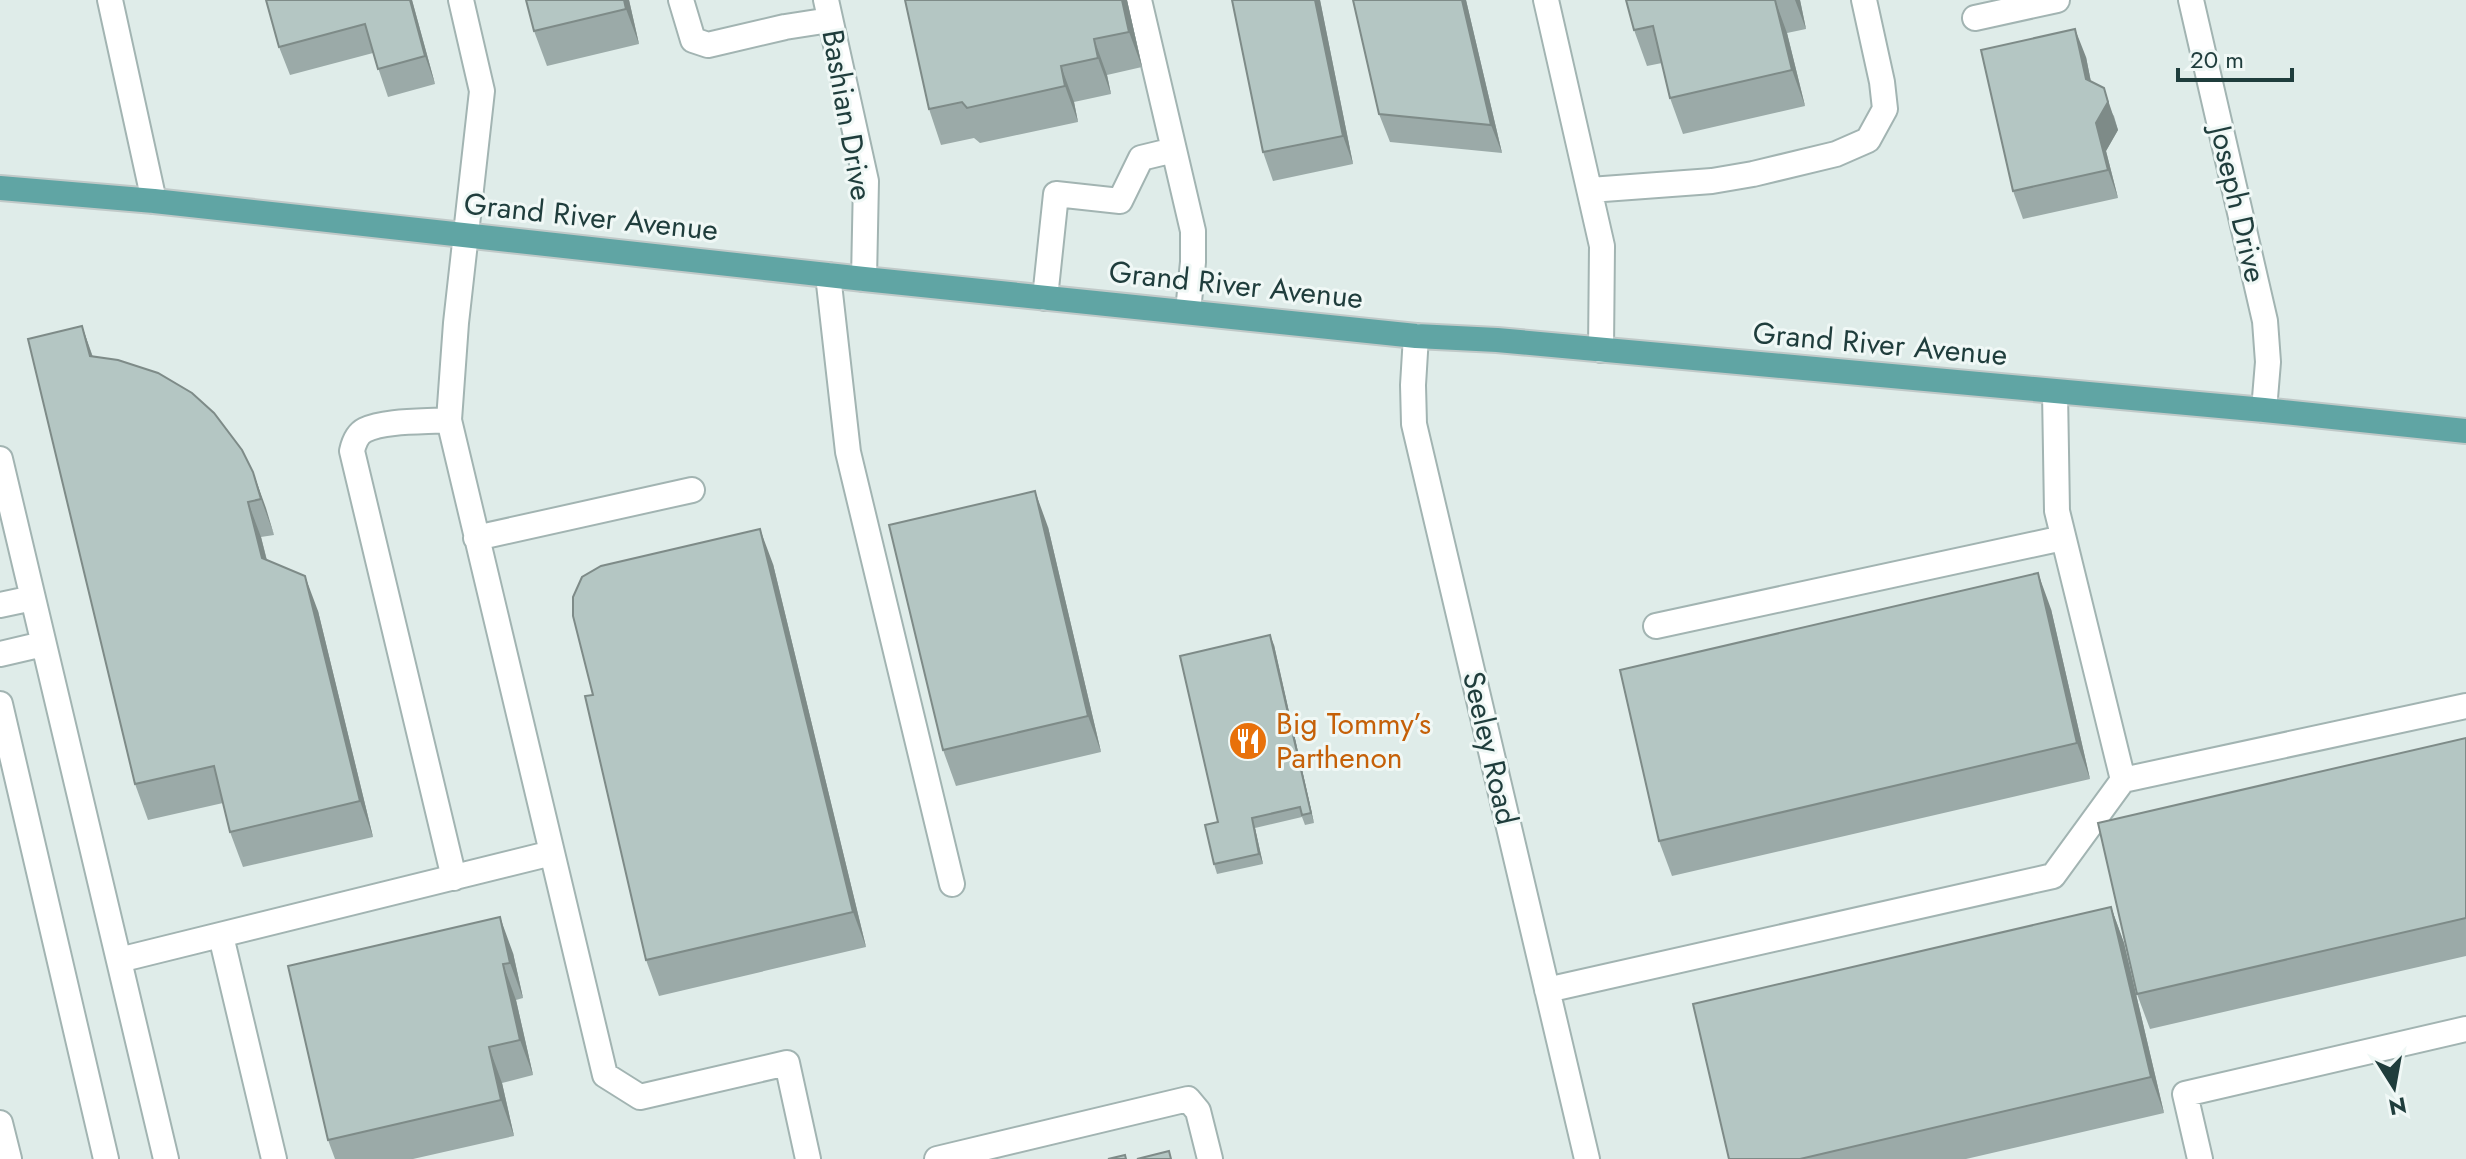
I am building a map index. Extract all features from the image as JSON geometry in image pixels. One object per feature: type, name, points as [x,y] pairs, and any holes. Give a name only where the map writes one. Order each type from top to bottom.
[{"type":"main road","name":"Grand River Avenue","points":[[0,188],[154,201],[1416,336],[1497,340],[2466,431]]},
{"type":"street","points":[[110,0],[154,201]]},
{"type":"street","points":[[461,0],[482,91],[465,236],[449,420],[605,1075],[640,1097],[787,1063],[808,1159]]},
{"type":"street","points":[[681,0],[693,40],[708,45],[785,27],[828,10]]},
{"type":"street","points":[[1139,0],[1193,231],[1188,311]]},
{"type":"street","points":[[1546,0],[1602,246],[1601,350]]},
{"type":"street","points":[[1590,190],[1712,181],[1753,174],[1836,154],[1868,140],[1885,109],[1864,0]]},
{"type":"street","name":"Joseph Drive","points":[[2191,0],[2265,321],[2268,362],[2264,410]]},
{"type":"street","points":[[1975,18],[2049,1]]},
{"type":"street","name":"Bashian Drive","points":[[828,10],[866,181],[864,279]]},
{"type":"street","points":[[1045,298],[1056,194],[1120,201],[1141,158],[1174,150]]},
{"type":"street","points":[[828,275],[848,452],[952,884]]},
{"type":"street","name":"Seeley Road","points":[[1416,336],[1414,424],[1587,1159]]},
{"type":"street","points":[[2055,392],[2057,511],[2123,780]]},
{"type":"street","points":[[449,420],[376,426],[363,431],[354,440],[352,451],[454,878]]},
{"type":"street","points":[[0,459],[166,1159]]},
{"type":"street","points":[[476,538],[692,490]]},
{"type":"street","points":[[1656,626],[2063,538]]},
{"type":"street","points":[[0,605],[33,598]]},
{"type":"street","points":[[0,654],[43,644]]},
{"type":"street","points":[[0,704],[106,1159]]},
{"type":"street","points":[[1547,990],[2053,876],[2123,780],[2466,706]]},
{"type":"street","points":[[119,960],[552,853]]},
{"type":"street","points":[[221,936],[274,1159]]},
{"type":"street","points":[[2200,1159],[2185,1094],[2466,1029]]},
{"type":"street","points":[[937,1159],[1188,1099],[1198,1111],[1210,1159]]},
{"type":"street","points":[[0,1123],[9,1159]]},
{"type":"building","points":[[266,0],[410,0],[425,56],[378,69],[365,24],[279,47]]},
{"type":"building","points":[[526,0],[624,0],[626,9],[534,31]]},
{"type":"building","points":[[905,0],[1122,0],[1129,32],[1094,39],[1098,58],[1061,66],[1065,86],[967,108],[962,102],[929,109]]},
{"type":"building","points":[[1232,0],[1315,0],[1343,136],[1263,152]]},
{"type":"building","points":[[1353,0],[1462,0],[1491,125],[1379,114]]},
{"type":"building","points":[[1626,0],[1775,0],[1792,70],[1670,98],[1653,26],[1634,30]]},
{"type":"building","points":[[2075,29],[2086,79],[2104,88],[2108,102],[2096,123],[2108,170],[2013,191],[1981,50]]},
{"type":"building","points":[[82,326],[90,356],[118,360],[158,373],[192,393],[214,413],[242,450],[261,499],[248,502],[262,558],[305,576],[360,801],[230,832],[214,766],[135,784],[28,339]]},
{"type":"building","points":[[1035,491],[1088,716],[943,750],[889,525]]},
{"type":"building","points":[[760,529],[853,912],[646,960],[585,696],[593,695],[573,616],[573,597],[582,577],[601,566]]},
{"type":"building","points":[[2038,573],[2077,743],[1659,841],[1620,670]]},
{"type":"building","name":"Big Tommy’s Parthenon","points":[[1270,635],[1311,813],[1302,815],[1300,807],[1252,818],[1259,854],[1214,864],[1205,825],[1218,822],[1180,656]]},
{"type":"building","points":[[2466,738],[2466,918],[2137,994],[2098,823]]},
{"type":"building","points":[[2111,907],[2151,1077],[1800,1159],[1729,1159],[1693,1004]]},
{"type":"building","points":[[500,917],[510,963],[503,964],[520,1040],[489,1047],[501,1100],[328,1140],[288,966]]},
{"type":"building","points":[[1169,1151],[1171,1159],[1137,1159]]},
{"type":"place","name":"Big Tommy’s Parthenon","points":[[1248,741]]}]
